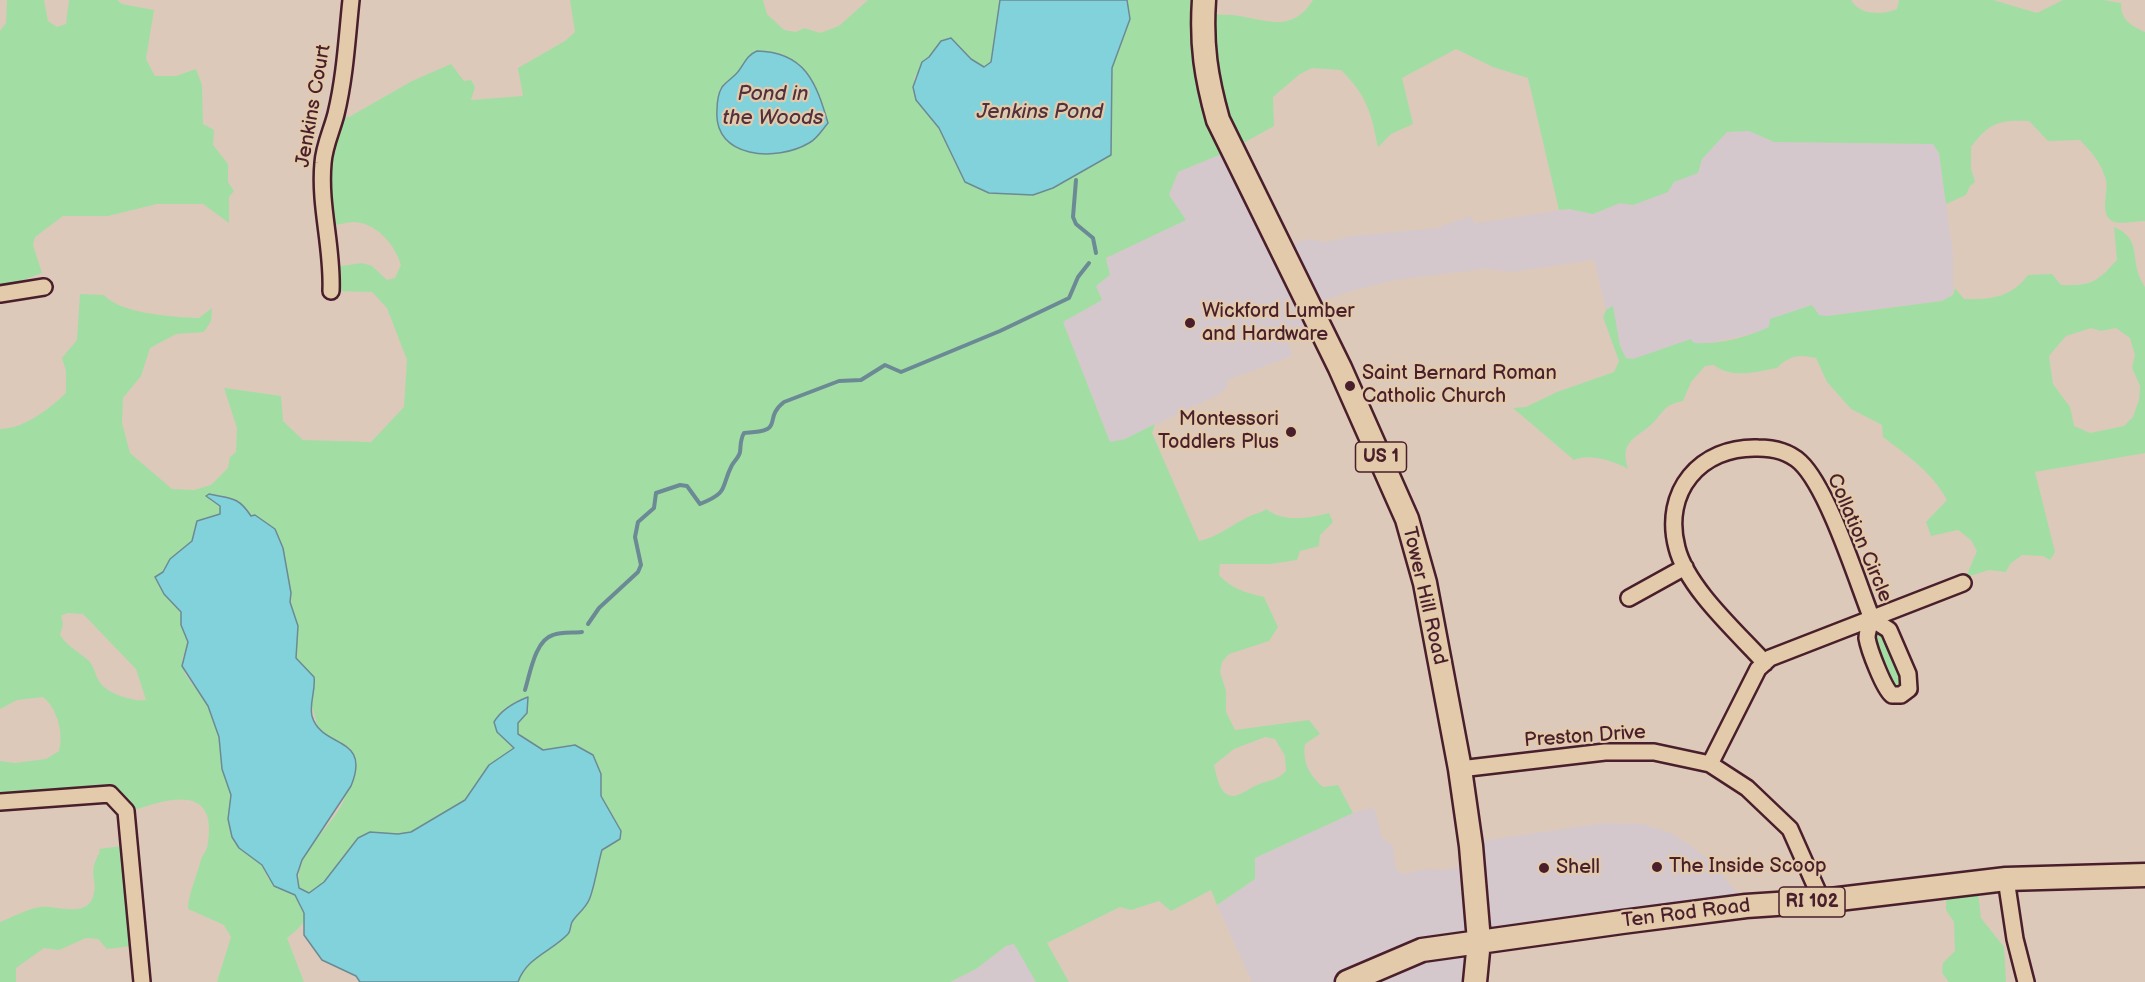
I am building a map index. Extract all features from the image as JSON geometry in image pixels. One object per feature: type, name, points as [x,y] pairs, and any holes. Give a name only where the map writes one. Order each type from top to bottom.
[{"type":"main road","name":"Tower Hill Road","points":[[1204,0],[1202,40],[1207,80],[1218,120],[1340,368],[1406,514],[1425,583],[1461,769],[1471,846],[1479,941],[1475,982]]},
{"type":"main road","name":"Ten Rod Road","points":[[1479,941],[1746,906],[1822,902],[2006,879],[2145,876]]},
{"type":"main road","name":"RI 102","points":[[1347,982],[1422,950],[1479,941]]},
{"type":"street","name":"Jenkins Court","points":[[331,291],[332,261],[322,189],[323,160],[336,114],[344,69],[351,0]]},
{"type":"street","points":[[0,294],[45,286]]},
{"type":"street","name":"Collation Circle","points":[[1765,663],[1694,581],[1677,551],[1673,529],[1675,501],[1693,470],[1714,455],[1746,447],[1777,449],[1800,462],[1819,488],[1872,619]]},
{"type":"street","points":[[1629,598],[1685,567]]},
{"type":"street","points":[[1710,764],[1758,669],[1774,656],[1963,583]]},
{"type":"street","name":"Preston Drive","points":[[1461,769],[1605,752],[1654,752],[1710,764],[1747,788],[1790,829],[1822,902]]},
{"type":"street","points":[[0,802],[110,794],[126,811],[142,982]]},
{"type":"street","points":[[2006,879],[2013,930],[2026,982]]},
{"type":"shaded area","points":[[1749,131],[1774,142],[1933,144],[1939,153],[1953,254],[1953,295],[1942,301],[1827,316],[1819,315],[1770,327],[1756,333],[1703,344],[1694,343],[1691,340],[1633,359],[1626,358],[1620,346],[1613,307],[1606,310],[1594,260],[1513,272],[1484,269],[1397,280],[1354,290],[1309,306],[1317,323],[1288,341],[1292,356],[1228,380],[1226,389],[1218,395],[1125,439],[1110,442],[1063,322],[1096,286],[1106,258],[1185,220],[1169,195],[1178,172],[1231,150],[1280,249],[1307,239],[1327,242],[1351,236],[1436,228],[1470,216],[1475,223],[1569,209],[1593,214],[1620,203],[1633,205],[1674,182],[1698,173],[1702,159],[1727,132]]},
{"type":"shaded area","points":[[1374,807],[1382,838],[1393,845],[1395,865],[1400,874],[1427,869],[1441,870],[1460,867],[1473,859],[1473,842],[1604,823],[1643,824],[1671,833],[1690,845],[1709,860],[1743,899],[1484,930],[1477,982],[1252,982],[1217,905],[1255,879],[1254,858],[1353,813]]},
{"type":"shaded area","points":[[1015,944],[1036,982],[950,982],[976,969],[1006,946]]},
{"type":"green space","points":[[7,0],[44,0],[48,21],[57,27],[66,24],[69,0],[117,0],[122,4],[154,10],[146,59],[155,76],[176,76],[196,69],[202,85],[203,124],[214,130],[213,145],[228,164],[228,182],[234,191],[229,197],[229,223],[203,204],[157,204],[108,216],[63,216],[35,237],[33,245],[42,273],[0,289],[0,31],[6,23]]},
{"type":"green space","points":[[570,0],[763,0],[767,14],[784,30],[796,32],[804,28],[820,33],[839,26],[868,0],[1000,0],[992,62],[984,67],[971,59],[951,38],[941,41],[914,78],[916,100],[939,128],[965,182],[1053,188],[1111,155],[1112,68],[1130,19],[1127,0],[1206,0],[1206,14],[1236,15],[1280,22],[1297,17],[1313,0],[1851,0],[1860,9],[1879,13],[1897,9],[1899,0],[1993,0],[2037,13],[2063,0],[2103,0],[2121,3],[2121,9],[2127,21],[2145,32],[2145,221],[2119,223],[2112,221],[2105,208],[2106,180],[2096,158],[2080,140],[2048,141],[2029,121],[2002,122],[1984,132],[1971,147],[1971,169],[1975,182],[1970,186],[1966,195],[1946,204],[1939,153],[1933,144],[1774,142],[1749,131],[1727,132],[1702,159],[1698,173],[1674,182],[1668,192],[1633,205],[1620,203],[1593,214],[1569,209],[1559,210],[1528,78],[1493,67],[1456,49],[1402,78],[1413,124],[1391,134],[1378,147],[1367,105],[1357,88],[1341,70],[1312,68],[1300,74],[1273,97],[1274,126],[1231,150],[1178,172],[1169,195],[1186,220],[1106,258],[1110,275],[1096,286],[1102,300],[1063,322],[1110,442],[1125,439],[1155,424],[1152,433],[1199,541],[1212,537],[1266,509],[1288,518],[1305,518],[1329,513],[1333,522],[1320,535],[1319,546],[1300,551],[1297,560],[1270,564],[1220,564],[1219,575],[1229,584],[1245,592],[1264,597],[1278,627],[1269,641],[1229,654],[1222,662],[1220,672],[1226,691],[1226,712],[1235,730],[1309,720],[1320,734],[1305,744],[1304,751],[1308,768],[1323,787],[1338,785],[1353,813],[1255,858],[1255,879],[1217,905],[1211,890],[1171,911],[1159,901],[1131,910],[1120,907],[1047,943],[1069,982],[1036,982],[1014,944],[1006,946],[976,969],[950,982],[518,982],[527,966],[569,933],[572,922],[591,896],[602,850],[620,839],[621,831],[601,796],[601,774],[575,745],[543,750],[518,734],[518,723],[527,712],[528,698],[504,709],[494,722],[497,732],[514,748],[489,765],[465,800],[411,832],[398,834],[370,832],[358,838],[324,882],[309,893],[299,888],[299,875],[307,852],[344,800],[351,749],[324,734],[317,725],[312,705],[314,677],[296,658],[298,626],[290,602],[291,593],[283,548],[275,529],[255,515],[251,516],[238,502],[209,494],[210,500],[220,506],[220,514],[197,521],[192,541],[170,559],[158,576],[164,594],[174,603],[183,618],[181,625],[188,642],[182,660],[185,674],[208,706],[219,737],[222,769],[231,795],[228,819],[239,848],[262,865],[268,878],[282,890],[295,895],[304,915],[303,923],[287,938],[304,982],[217,982],[231,937],[224,925],[188,909],[193,885],[207,848],[209,827],[206,813],[199,804],[188,800],[175,800],[160,802],[129,812],[109,794],[0,803],[0,761],[15,763],[46,759],[59,751],[61,737],[56,714],[43,697],[17,700],[0,709],[0,429],[27,422],[66,393],[66,371],[62,358],[77,340],[80,294],[104,295],[122,306],[162,315],[199,318],[212,308],[211,321],[204,332],[176,334],[150,348],[141,376],[123,398],[122,423],[130,453],[172,489],[194,490],[211,485],[228,468],[230,457],[236,452],[237,428],[224,388],[281,396],[283,421],[303,440],[371,442],[404,407],[407,360],[387,308],[372,292],[334,291],[335,267],[362,263],[372,266],[387,280],[395,278],[401,265],[390,243],[370,226],[354,222],[330,226],[323,191],[340,118],[349,117],[412,81],[451,64],[464,81],[471,80],[475,87],[471,100],[523,96],[518,68],[565,41],[575,32]],"holes":[[[67,613],[83,614],[136,669],[146,700],[134,700],[120,696],[102,685],[90,662],[60,635],[63,624],[61,616]],[[1265,737],[1275,739],[1285,756],[1286,771],[1276,779],[1234,796],[1228,795],[1221,788],[1214,765],[1234,749]]]},
{"type":"green space","points":[[2114,227],[2123,232],[2133,245],[2137,268],[2145,287],[2145,453],[2035,472],[2055,552],[2050,560],[2043,556],[2022,555],[2010,564],[2006,572],[1989,570],[1966,577],[1977,551],[1971,540],[1958,530],[1931,536],[1926,522],[1947,500],[1941,490],[1919,465],[1883,437],[1882,425],[1851,409],[1827,382],[1816,358],[1795,357],[1786,360],[1777,368],[1744,373],[1728,372],[1714,365],[1705,366],[1691,382],[1683,401],[1668,406],[1627,446],[1628,469],[1601,459],[1587,457],[1574,460],[1513,408],[1526,407],[1557,392],[1614,372],[1619,361],[1603,317],[1606,310],[1613,306],[1620,346],[1626,358],[1633,359],[1691,339],[1694,343],[1703,343],[1752,334],[1769,327],[1770,319],[1812,305],[1819,315],[1827,316],[1942,301],[1953,295],[1955,288],[1964,299],[1992,298],[2008,293],[2028,275],[2052,274],[2061,285],[2080,285],[2099,278],[2117,260]],"holes":[[[2091,328],[2101,331],[2116,328],[2130,338],[2135,355],[2132,368],[2140,386],[2139,400],[2133,417],[2124,426],[2090,433],[2074,426],[2070,407],[2053,384],[2049,356],[2066,336]]]},
{"type":"green space","points":[[1882,631],[1905,686],[1894,692],[1875,641],[1878,633]]},
{"type":"green space","points":[[129,845],[132,946],[107,949],[98,939],[86,938],[59,950],[44,948],[16,968],[16,982],[0,982],[0,922],[40,907],[77,909],[84,907],[93,897],[95,886],[93,872],[99,849]]},
{"type":"green space","points":[[1978,893],[1981,918],[2004,947],[2006,982],[1949,982],[1942,973],[1943,963],[1955,951],[1954,922],[1946,910],[1946,895]]},
{"type":"water","name":"Jenkins Pond","points":[[1000,0],[1127,0],[1130,19],[1112,68],[1111,155],[1053,188],[1033,195],[989,193],[965,182],[939,128],[916,100],[913,87],[922,62],[929,57],[941,41],[951,38],[971,59],[984,67],[991,62]]},
{"type":"water","name":"Pond in the Woods","points":[[757,51],[787,57],[797,63],[813,82],[828,123],[809,143],[781,153],[750,152],[736,147],[725,138],[718,126],[717,107],[722,87],[736,74],[747,58]]},
{"type":"water","points":[[209,494],[238,502],[251,516],[255,515],[275,529],[283,548],[291,593],[290,602],[298,626],[296,658],[314,677],[312,716],[317,726],[325,734],[343,744],[355,758],[356,770],[351,786],[302,860],[297,875],[299,888],[309,893],[324,882],[358,838],[370,832],[398,834],[411,832],[465,800],[489,765],[514,748],[497,732],[494,722],[504,710],[523,699],[528,697],[527,713],[518,723],[518,734],[543,750],[575,745],[593,755],[601,774],[601,796],[621,831],[620,839],[602,850],[591,896],[572,922],[569,933],[527,966],[518,982],[360,982],[356,976],[322,960],[304,935],[304,913],[295,895],[274,886],[262,865],[239,848],[232,837],[228,819],[231,795],[222,769],[219,737],[208,706],[182,666],[188,642],[181,625],[181,612],[164,594],[155,577],[163,572],[170,559],[192,541],[197,521],[220,514],[220,506],[206,496]]},
{"type":"waterway","points":[[1076,180],[1073,217],[1076,224],[1093,238],[1096,253]]},
{"type":"waterway","points":[[588,624],[599,608],[638,572],[641,565],[635,537],[638,522],[654,508],[656,493],[680,485],[687,486],[700,504],[709,500],[723,489],[728,473],[739,454],[744,433],[766,430],[770,427],[777,408],[784,402],[839,381],[861,380],[885,365],[901,372],[1000,331],[1069,298],[1078,277],[1089,263]]},
{"type":"waterway","points":[[525,690],[534,658],[542,643],[547,638],[560,633],[582,632]]},
{"type":"place","name":"Wickford Lumber and Hardware","points":[[1190,323]]},
{"type":"place","name":"Saint Bernard Roman Catholic Church","points":[[1350,386]]},
{"type":"place","name":"Montessori Toddlers Plus","points":[[1291,432]]},
{"type":"place","name":"The Inside Scoop","points":[[1657,867]]},
{"type":"place","name":"Shell","points":[[1544,868]]}]
